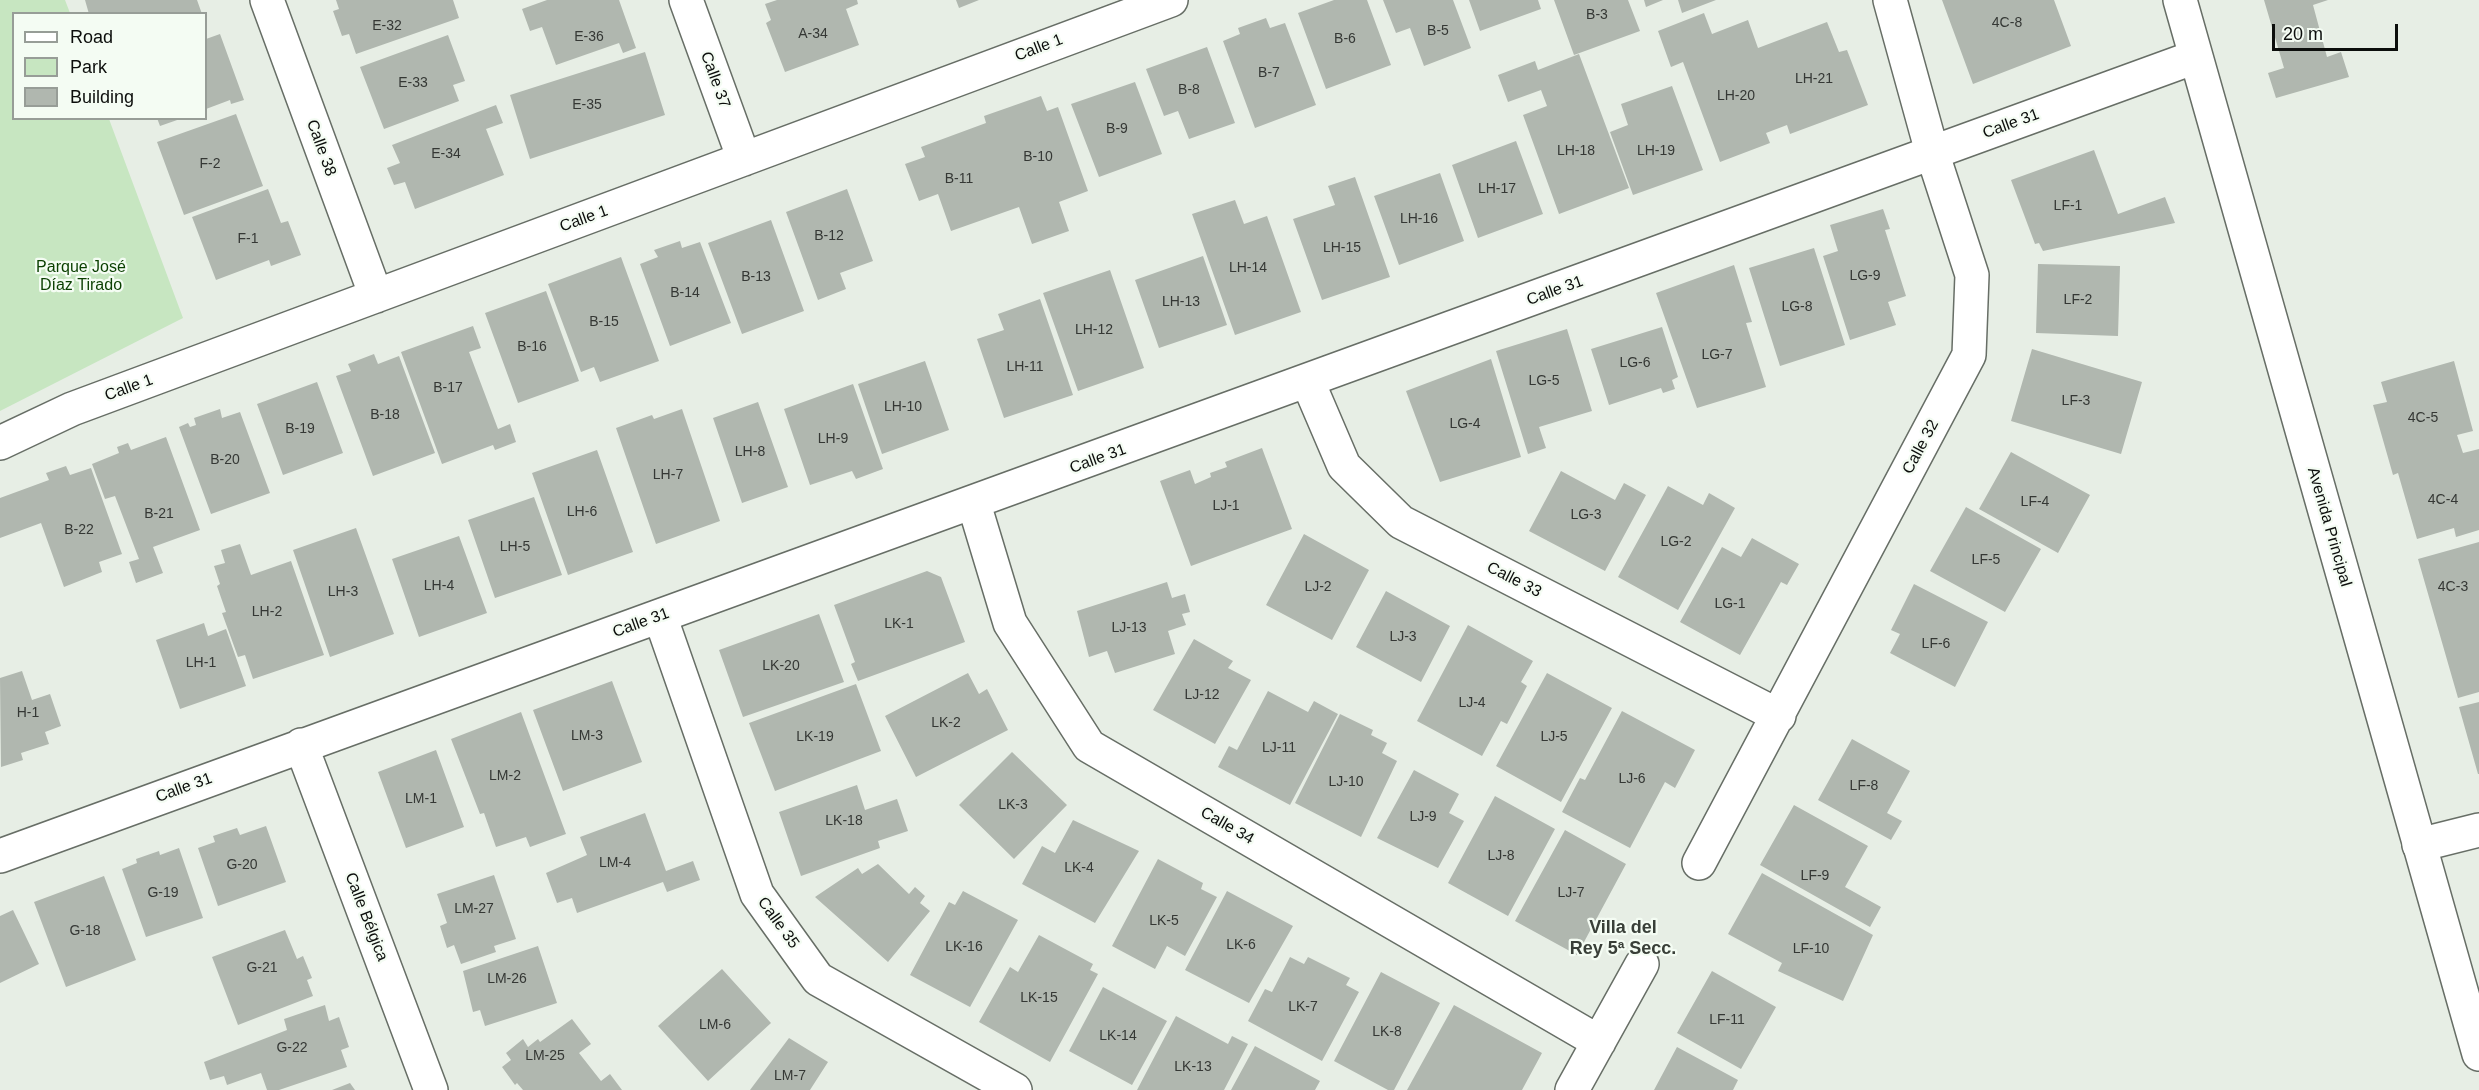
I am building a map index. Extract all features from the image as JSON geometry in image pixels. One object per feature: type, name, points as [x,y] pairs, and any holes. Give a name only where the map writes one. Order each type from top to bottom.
[{"type":"street","name":"Calle 38","points":[[267,0],[376,296]]},
{"type":"street","name":"Calle 37","points":[[686,0],[744,159]]},
{"type":"street","name":"Calle 1","points":[[0,443],[72,410],[744,159],[1112,10],[1171,0]]},
{"type":"street","name":"Calle 32","points":[[1699,863],[1969,355],[1972,275],[1932,152],[1890,0]]},
{"type":"street","name":"Avenida Principal","points":[[2180,0],[2479,1054]]},
{"type":"street","name":"Calle 31","points":[[0,856],[301,745],[974,504],[2195,57]]},
{"type":"street","name":"Calle 33","points":[[1308,382],[1344,466],[1401,522],[1779,716]]},
{"type":"street","name":"Calle 34","points":[[974,504],[1010,623],[1089,746],[1599,1042]]},
{"type":"street","name":"Calle 35","points":[[660,616],[757,894],[818,979],[1015,1090]]},
{"type":"street","name":"Calle Bélgica","points":[[301,745],[431,1090]]},
{"type":"street","points":[[2419,845],[2479,830]]},
{"type":"street","points":[[1572,1090],[1642,964]]},
{"type":"green space","name":"Parque José Díaz Tirado","points":[[0,0],[65,0],[70,12],[12,12],[12,120],[109,120],[183,318],[0,411]]},
{"type":"building","points":[[85,0],[197,0],[201,12],[88,12]]},
{"type":"building","points":[[336,0],[453,0],[459,18],[356,54],[349,34],[342,36],[333,11],[339,9]]},
{"type":"building","points":[[547,0],[619,0],[636,48],[623,53],[619,43],[556,65],[542,27],[530,31],[522,9]]},
{"type":"building","points":[[777,0],[857,0],[858,4],[846,9],[859,45],[785,72],[766,23],[771,20],[765,4]]},
{"type":"building","points":[[956,0],[979,0],[959,8]]},
{"type":"building","points":[[1334,0],[1367,0],[1391,65],[1326,89],[1298,13]]},
{"type":"building","points":[[1383,0],[1453,0],[1471,48],[1424,66],[1410,28],[1396,33]]},
{"type":"building","points":[[1469,0],[1538,0],[1541,9],[1480,31]]},
{"type":"building","points":[[1554,0],[1628,0],[1640,31],[1574,55]]},
{"type":"building","points":[[1644,0],[1663,0],[1646,7]]},
{"type":"building","points":[[1678,0],[1716,0],[1682,13]]},
{"type":"building","points":[[1942,0],[2054,0],[2071,46],[1973,84]]},
{"type":"building","points":[[2264,0],[2328,0],[2313,5],[2327,57],[2341,52],[2349,77],[2276,98],[2268,73],[2284,68]]},
{"type":"building","points":[[1704,13],[1712,34],[1748,20],[1758,48],[1827,22],[1839,52],[1847,50],[1868,105],[1790,134],[1787,125],[1766,133],[1770,143],[1720,162],[1683,62],[1671,67],[1658,31]]},
{"type":"building","points":[[1266,18],[1270,28],[1285,23],[1316,105],[1255,128],[1223,41],[1240,34],[1238,28]]},
{"type":"building","points":[[220,34],[244,100],[231,104],[230,100],[207,109],[207,39]]},
{"type":"building","points":[[448,35],[465,81],[453,85],[459,101],[384,129],[360,67]]},
{"type":"building","points":[[1207,47],[1235,123],[1189,139],[1178,111],[1164,116],[1146,69]]},
{"type":"building","points":[[645,52],[665,115],[530,159],[510,95]]},
{"type":"building","points":[[1579,54],[1629,188],[1559,214],[1523,115],[1547,106],[1541,90],[1508,102],[1498,75],[1535,61],[1538,70]]},
{"type":"building","points":[[1135,82],[1162,154],[1099,177],[1071,104]]},
{"type":"building","points":[[1672,86],[1703,170],[1633,195],[1610,132],[1628,125],[1621,104]]},
{"type":"building","points":[[1041,96],[1047,111],[1058,107],[1088,191],[1059,202],[1069,231],[1032,244],[1019,207],[951,231],[938,194],[919,201],[905,164],[925,157],[921,147],[986,123],[984,116]]},
{"type":"building","points":[[496,105],[503,123],[486,129],[504,175],[415,209],[405,182],[394,185],[387,168],[400,163],[392,145]]},
{"type":"building","points":[[236,114],[263,186],[184,215],[157,142]]},
{"type":"building","points":[[158,120],[177,120],[160,126]]},
{"type":"building","points":[[1516,141],[1543,214],[1478,238],[1452,165]]},
{"type":"building","points":[[2094,150],[2118,214],[2165,197],[2175,223],[2043,251],[2039,243],[2035,244],[2011,180]]},
{"type":"building","points":[[1440,173],[1464,241],[1399,265],[1374,196]]},
{"type":"building","points":[[1355,177],[1390,277],[1322,300],[1293,219],[1335,205],[1328,186]]},
{"type":"building","points":[[268,189],[281,223],[288,221],[301,255],[271,266],[269,260],[216,280],[192,217]]},
{"type":"building","points":[[847,189],[873,261],[840,273],[846,289],[818,300],[786,212]]},
{"type":"building","points":[[1235,200],[1244,224],[1267,216],[1301,312],[1235,335],[1192,214]]},
{"type":"building","points":[[1883,209],[1890,229],[1885,230],[1906,296],[1888,302],[1896,325],[1850,340],[1823,256],[1838,251],[1830,225]]},
{"type":"building","points":[[771,220],[804,311],[742,334],[708,243]]},
{"type":"building","points":[[680,241],[682,248],[700,242],[731,323],[670,346],[640,264],[658,257],[654,250]]},
{"type":"building","points":[[1814,248],[1845,345],[1780,366],[1749,268]]},
{"type":"building","points":[[1203,256],[1227,325],[1159,348],[1135,280]]},
{"type":"building","points":[[621,257],[659,361],[600,382],[594,367],[581,372],[548,284]]},
{"type":"building","points":[[2038,264],[2120,266],[2118,336],[2036,333]]},
{"type":"building","points":[[1734,265],[1752,322],[1746,323],[1766,387],[1697,408],[1656,293]]},
{"type":"building","points":[[1110,270],[1144,368],[1078,391],[1043,293]]},
{"type":"building","points":[[546,291],[579,381],[518,403],[485,313]]},
{"type":"building","points":[[1040,299],[1073,395],[1004,418],[977,339],[1004,330],[998,314]]},
{"type":"building","points":[[473,326],[481,348],[469,352],[498,429],[510,424],[516,442],[495,450],[493,445],[442,464],[401,352]]},
{"type":"building","points":[[1662,327],[1678,377],[1672,380],[1675,389],[1663,393],[1661,388],[1609,405],[1591,349]]},
{"type":"building","points":[[1567,329],[1592,411],[1539,427],[1546,448],[1528,454],[1496,351]]},
{"type":"building","points":[[2032,349],[2142,382],[2121,454],[2011,421]]},
{"type":"building","points":[[374,354],[378,364],[399,356],[435,453],[373,476],[336,376],[351,371],[348,364]]},
{"type":"building","points":[[1491,359],[1521,457],[1440,482],[1406,391]]},
{"type":"building","points":[[925,361],[949,430],[882,454],[858,384]]},
{"type":"building","points":[[2454,361],[2473,431],[2457,435],[2463,453],[2479,449],[2479,530],[2456,537],[2454,528],[2417,539],[2398,473],[2393,475],[2373,405],[2387,402],[2381,382]]},
{"type":"building","points":[[317,382],[343,453],[283,475],[257,404]]},
{"type":"building","points":[[853,384],[883,469],[856,479],[852,471],[810,485],[784,409]]},
{"type":"building","points":[[758,402],[788,487],[742,503],[713,418]]},
{"type":"building","points":[[220,409],[222,418],[240,412],[270,493],[211,514],[179,427],[188,423],[190,427],[196,425],[194,418]]},
{"type":"building","points":[[682,409],[720,521],[656,544],[616,428],[652,415],[654,419]]},
{"type":"building","points":[[166,437],[200,530],[153,547],[163,573],[136,583],[129,562],[139,559],[115,496],[105,499],[92,464],[119,453],[117,447],[128,443],[131,450]]},
{"type":"building","points":[[1262,448],[1292,529],[1191,566],[1160,481],[1190,470],[1195,484],[1211,477],[1210,473],[1227,467],[1225,462]]},
{"type":"building","points":[[597,450],[633,552],[568,575],[532,473]]},
{"type":"building","points":[[2011,452],[2090,495],[2058,553],[1979,509]]},
{"type":"building","points":[[66,466],[70,475],[91,468],[122,554],[99,562],[102,572],[64,587],[41,523],[0,538],[0,498],[49,480],[46,473]]},
{"type":"building","points":[[1561,471],[1615,500],[1624,483],[1646,495],[1605,571],[1529,531]]},
{"type":"building","points":[[1668,486],[1703,505],[1709,493],[1735,508],[1678,610],[1618,577]]},
{"type":"building","points":[[534,497],[562,575],[495,598],[468,520]]},
{"type":"building","points":[[1966,507],[2041,549],[2005,612],[1930,571]]},
{"type":"building","points":[[356,528],[394,634],[330,657],[293,550]]},
{"type":"building","points":[[1304,534],[1369,570],[1332,640],[1266,605]]},
{"type":"building","points":[[459,536],[487,613],[419,637],[392,559]]},
{"type":"building","points":[[1752,538],[1799,564],[1787,585],[1781,582],[1740,655],[1680,622],[1722,547],[1741,557]]},
{"type":"building","points":[[2479,542],[2479,692],[2458,698],[2418,559]]},
{"type":"building","points":[[240,544],[251,575],[291,561],[324,655],[253,679],[245,655],[238,657],[222,613],[226,612],[217,586],[220,584],[214,566],[225,563],[221,550]]},
{"type":"building","points":[[927,571],[941,577],[965,642],[858,681],[851,664],[855,662],[834,605]]},
{"type":"building","points":[[1167,582],[1172,598],[1185,594],[1190,612],[1182,614],[1186,625],[1168,631],[1175,654],[1115,673],[1107,651],[1089,657],[1077,611]]},
{"type":"building","points":[[1914,584],[1988,622],[1955,687],[1890,653],[1900,634],[1891,630]]},
{"type":"building","points":[[1386,591],[1450,626],[1421,682],[1356,647]]},
{"type":"building","points":[[819,614],[844,682],[743,717],[719,650]]},
{"type":"building","points":[[204,623],[208,636],[226,629],[246,686],[180,709],[156,640]]},
{"type":"building","points":[[1468,625],[1533,661],[1521,682],[1527,686],[1507,724],[1501,721],[1482,756],[1417,721]]},
{"type":"building","points":[[1194,639],[1233,661],[1228,668],[1251,680],[1215,744],[1153,710]]},
{"type":"building","points":[[22,671],[32,700],[50,694],[61,726],[45,732],[49,744],[21,753],[23,760],[1,767],[0,678]]},
{"type":"building","points":[[968,673],[979,694],[987,689],[1008,730],[916,777],[885,716]]},
{"type":"building","points":[[1547,673],[1612,708],[1561,802],[1496,766]]},
{"type":"building","points":[[612,681],[642,762],[563,791],[533,710]]},
{"type":"building","points":[[856,684],[881,751],[775,791],[749,723]]},
{"type":"building","points":[[1268,691],[1308,712],[1314,701],[1338,714],[1290,805],[1218,767],[1229,746],[1237,750]]},
{"type":"building","points":[[2479,702],[2479,774],[2478,774],[2459,707]]},
{"type":"building","points":[[1622,711],[1695,750],[1675,788],[1665,782],[1630,848],[1562,812],[1580,778],[1585,780]]},
{"type":"building","points":[[521,712],[566,834],[530,847],[526,837],[496,847],[484,813],[480,814],[451,739]]},
{"type":"building","points":[[1340,714],[1373,730],[1371,735],[1387,743],[1382,753],[1397,761],[1361,837],[1295,803]]},
{"type":"building","points":[[1852,739],[1910,771],[1887,813],[1902,821],[1891,840],[1818,800]]},
{"type":"building","points":[[436,750],[464,827],[406,848],[378,772]]},
{"type":"building","points":[[1012,752],[1067,805],[1014,859],[959,805]]},
{"type":"building","points":[[1414,770],[1459,794],[1449,813],[1464,821],[1438,868],[1377,838]]},
{"type":"building","points":[[857,785],[865,810],[897,799],[908,831],[878,841],[880,848],[801,876],[779,812]]},
{"type":"building","points":[[1495,796],[1555,829],[1508,916],[1448,883]]},
{"type":"building","points":[[1794,805],[1868,846],[1845,887],[1881,907],[1870,927],[1760,865]]},
{"type":"building","points":[[645,813],[666,871],[693,861],[700,880],[667,892],[663,882],[577,913],[572,898],[557,903],[546,873],[587,855],[580,837]]},
{"type":"building","points":[[1073,820],[1139,851],[1095,923],[1022,884],[1042,846],[1055,853]]},
{"type":"building","points":[[266,826],[286,882],[218,906],[198,848],[215,842],[213,836],[237,828],[240,835]]},
{"type":"building","points":[[1565,830],[1626,864],[1577,955],[1515,921]]},
{"type":"building","points":[[179,848],[203,918],[146,937],[122,869],[137,863],[136,859],[159,851],[160,855]]},
{"type":"building","points":[[1158,859],[1203,883],[1201,889],[1217,897],[1185,956],[1167,946],[1155,969],[1112,946]]},
{"type":"building","points":[[878,864],[909,894],[915,887],[925,896],[920,903],[930,911],[888,962],[815,897],[858,868],[862,874]]},
{"type":"building","points":[[1762,873],[1873,935],[1843,1001],[1778,971],[1782,963],[1728,934]]},
{"type":"building","points":[[494,875],[516,939],[494,946],[496,952],[461,964],[454,945],[447,948],[440,926],[447,923],[437,894]]},
{"type":"building","points":[[104,876],[136,960],[66,987],[34,902]]},
{"type":"building","points":[[963,891],[1018,920],[970,1007],[910,975],[949,902],[955,905]]},
{"type":"building","points":[[1227,891],[1293,926],[1249,1003],[1185,970]]},
{"type":"building","points":[[13,910],[39,964],[0,983],[0,916]]},
{"type":"building","points":[[285,930],[297,959],[303,956],[312,978],[307,980],[313,996],[238,1025],[212,957]]},
{"type":"building","points":[[1039,935],[1093,964],[1090,970],[1098,974],[1050,1062],[979,1022],[1010,967],[1018,972]]},
{"type":"building","points":[[538,946],[557,1003],[485,1026],[480,1010],[473,1012],[463,971]]},
{"type":"building","points":[[1290,957],[1304,964],[1308,957],[1350,978],[1346,985],[1359,992],[1322,1061],[1248,1021],[1265,989],[1272,992]]},
{"type":"building","points":[[722,969],[771,1023],[708,1081],[658,1026]]},
{"type":"building","points":[[1712,971],[1776,1007],[1741,1069],[1677,1033]]},
{"type":"building","points":[[1381,972],[1440,1003],[1394,1090],[1388,1090],[1334,1061]]},
{"type":"building","points":[[1103,987],[1167,1021],[1132,1085],[1069,1051]]},
{"type":"building","points":[[325,1005],[329,1021],[339,1017],[349,1047],[341,1050],[347,1067],[279,1090],[267,1090],[261,1073],[227,1085],[224,1076],[210,1080],[204,1062],[287,1030],[284,1019]]},
{"type":"building","points":[[1454,1005],[1542,1053],[1522,1090],[1407,1090]]},
{"type":"building","points":[[1176,1016],[1228,1044],[1232,1036],[1248,1044],[1224,1090],[1137,1090]]},
{"type":"building","points":[[572,1019],[591,1044],[579,1053],[601,1081],[610,1074],[622,1090],[523,1090],[517,1083],[515,1085],[502,1067],[511,1060],[506,1053],[523,1039],[528,1047],[538,1039],[540,1042]]},
{"type":"building","points":[[789,1038],[828,1062],[810,1090],[750,1090]]},
{"type":"building","points":[[1255,1046],[1320,1081],[1315,1090],[1231,1090]]},
{"type":"building","points":[[1677,1047],[1738,1080],[1733,1090],[1654,1090]]},
{"type":"building","points":[[350,1083],[355,1090],[332,1090]]},
{"type":"district","name":"Villa del Rey 5ª Secc.","points":[[1623,938]]}]
